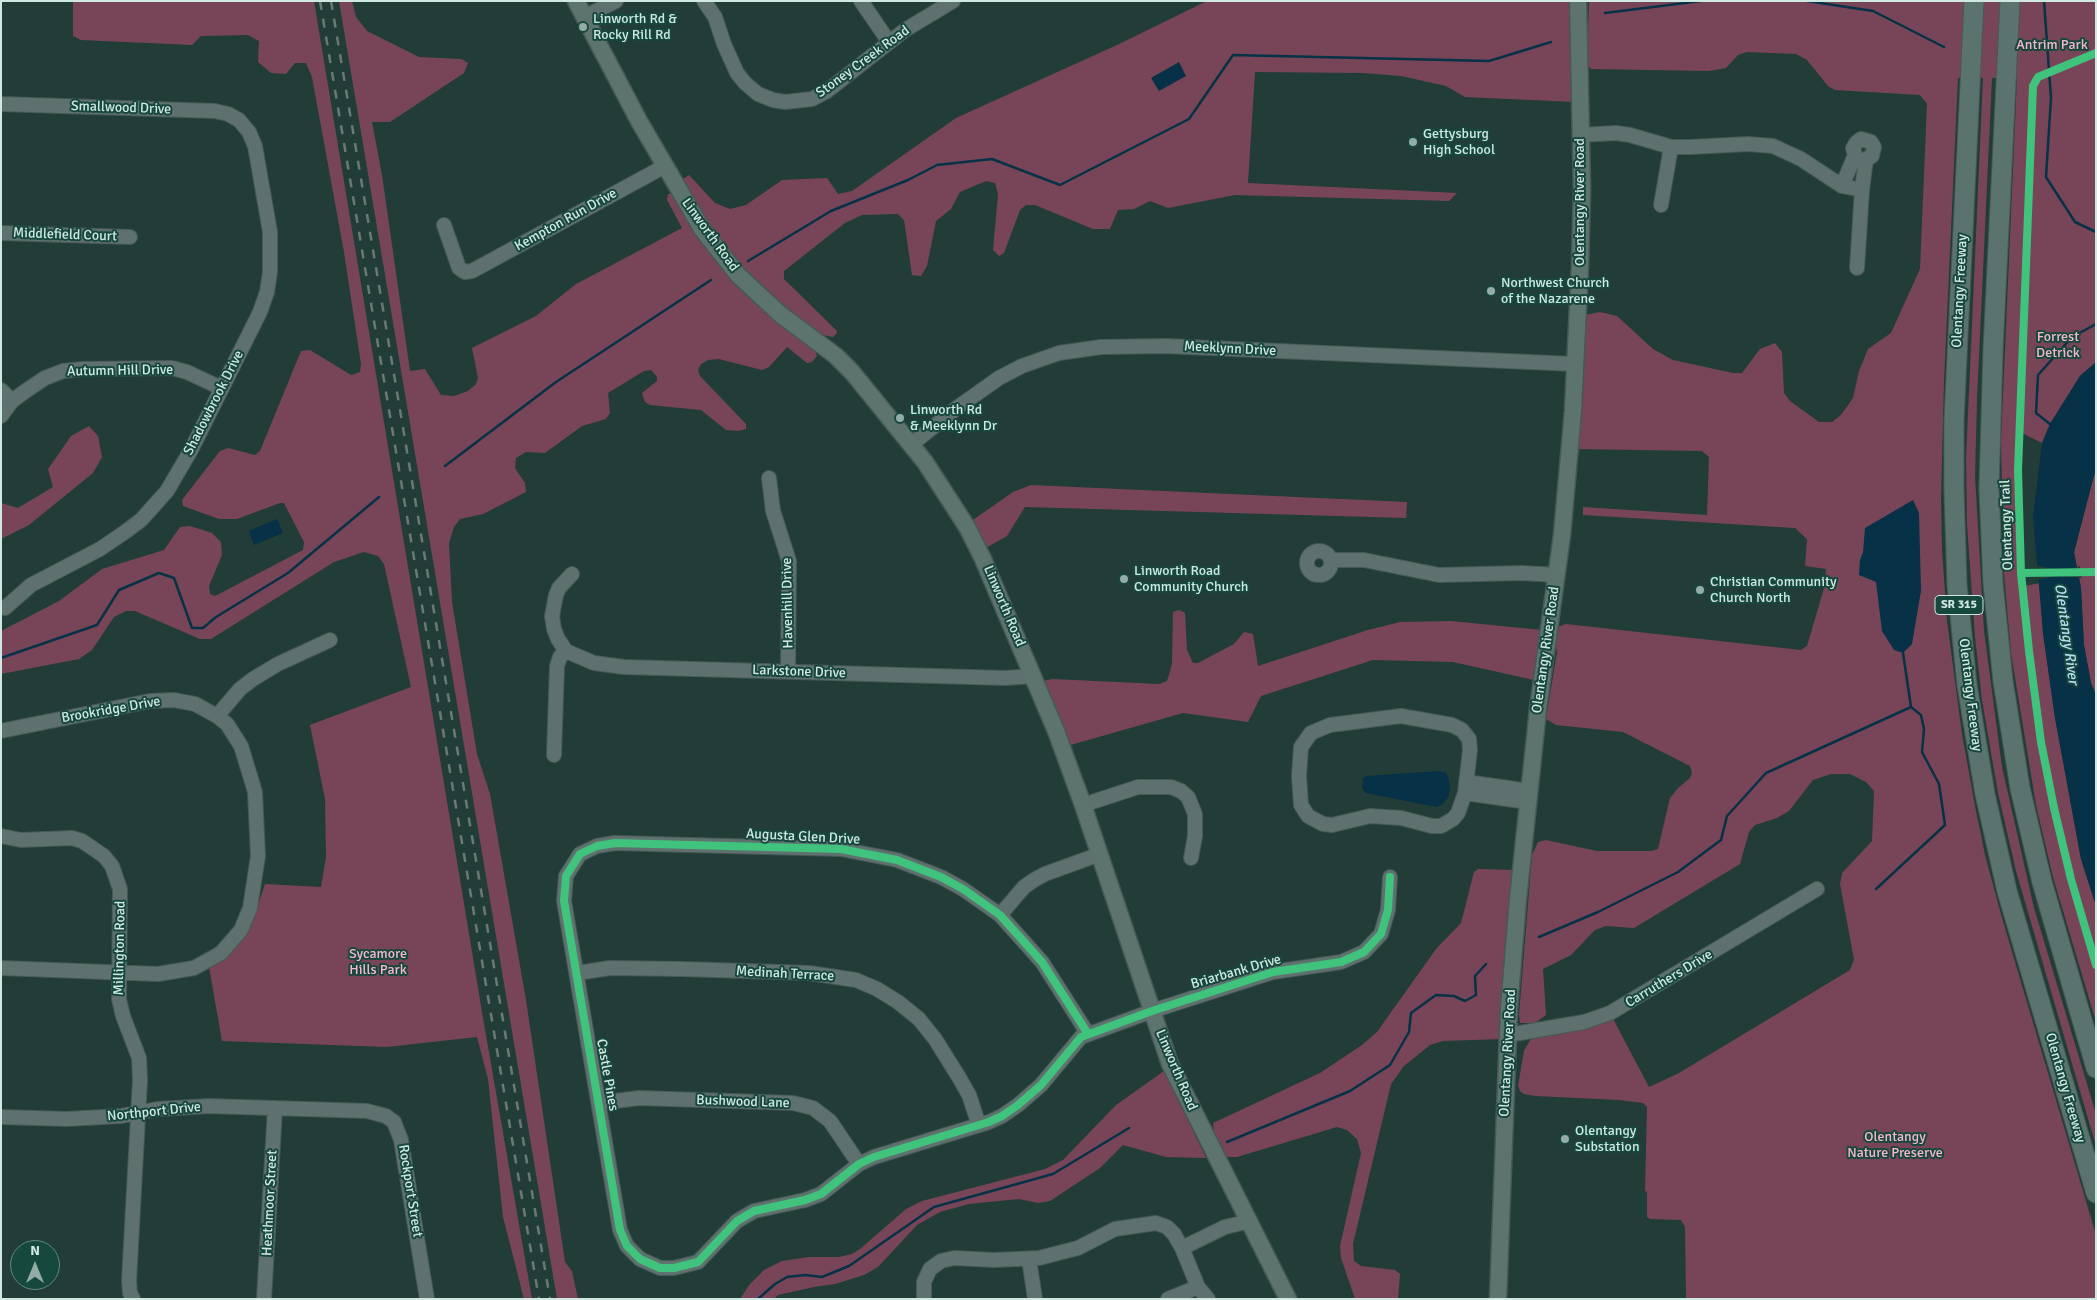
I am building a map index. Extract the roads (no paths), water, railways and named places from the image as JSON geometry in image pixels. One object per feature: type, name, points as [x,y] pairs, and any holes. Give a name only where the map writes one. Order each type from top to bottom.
[{"type":"highway","name":"Olentangy Freeway","points":[[1974,1],[1954,440],[1954,538],[1966,676],[1984,785],[2007,891],[2096,1193]]},
{"type":"highway","name":"SR 315","points":[[2010,1],[1993,370],[1990,489],[1993,583],[2003,680],[2020,788],[2042,882],[2096,1068]]},
{"type":"main road","name":"Linworth Road","points":[[576,1],[665,166],[702,229],[738,275],[780,314],[836,356],[852,372],[912,444],[967,527],[983,558],[1034,676],[1083,805],[1170,1064],[1288,1299]]},
{"type":"main road","name":"Olentangy River Road","points":[[1498,1299],[1508,1035],[1518,899],[1539,700],[1566,502],[1575,364],[1580,256],[1578,1]]},
{"type":"street","points":[[584,17],[616,1]]},
{"type":"street","name":"Stoney Creek Road","points":[[704,1],[715,17],[724,44],[737,73],[745,84],[758,94],[773,100],[792,102],[812,99],[827,91],[889,42],[953,1]]},
{"type":"street","points":[[861,1],[889,42]]},
{"type":"street","name":"Smallwood Drive","points":[[1,104],[215,111],[228,114],[239,120]]},
{"type":"street","name":"Shadowbrook Drive","points":[[5,608],[30,585],[100,549],[141,520],[167,491],[192,450],[260,312],[267,292],[270,272],[270,232],[255,146],[249,132],[239,120]]},
{"type":"street","points":[[1580,135],[1623,134],[1671,146],[1691,148],[1748,144],[1773,146],[1801,159],[1842,186],[1862,190]]},
{"type":"street","points":[[1842,186],[1855,155],[1853,148],[1861,139],[1866,139],[1871,142],[1874,148],[1872,156],[1866,160],[1862,190],[1858,268]]},
{"type":"street","points":[[1661,205],[1671,146]]},
{"type":"street","name":"Kempton Run Drive","points":[[444,225],[459,268],[465,272],[472,271],[665,166]]},
{"type":"street","name":"Middlefield Court","points":[[1,233],[130,237]]},
{"type":"street","name":"Meeklynn Drive","points":[[912,444],[958,407],[1000,378],[1022,366],[1059,353],[1101,347],[1165,346],[1575,364]]},
{"type":"street","name":"Autumn Hill Drive","points":[[1,416],[12,401],[45,378],[63,371],[172,368],[187,372],[221,388]]},
{"type":"street","points":[[1,390],[12,401]]},
{"type":"street","name":"Havenhill Drive","points":[[769,478],[773,510],[789,561],[788,671]]},
{"type":"street","points":[[1331,560],[1364,560],[1439,575],[1522,572],[1556,575]]},
{"type":"street","points":[[554,755],[557,666],[560,657],[566,651],[558,639],[552,616],[553,604],[559,588],[572,574]]},
{"type":"street","points":[[217,716],[240,689],[253,680],[278,664],[330,640]]},
{"type":"street","name":"Larkstone Drive","points":[[566,651],[594,663],[624,667],[1005,678],[1034,676]]},
{"type":"street","name":"Brookridge Drive","points":[[1,731],[162,700],[190,703],[217,716],[235,734],[241,746],[255,792],[258,856],[253,893],[246,919],[235,938],[221,952],[194,968],[158,974],[1,968]]},
{"type":"street","points":[[1401,716],[1452,725],[1462,730],[1470,744],[1466,787],[1458,813],[1441,826],[1432,826],[1386,816],[1362,817],[1340,824],[1323,824],[1308,816],[1301,805],[1300,756],[1305,740],[1311,733],[1330,725],[1401,716]]},
{"type":"street","points":[[1083,805],[1138,787],[1171,787],[1181,791],[1188,797],[1195,814],[1195,836],[1191,858]]},
{"type":"street","points":[[1466,787],[1528,796]]},
{"type":"street","name":"Millington Road","points":[[1,836],[35,841],[52,838],[72,838],[92,846],[112,866],[120,888],[119,999],[123,1016],[140,1058],[129,1281],[133,1299]]},
{"type":"street","name":"Augusta Glen Drive","points":[[570,868],[580,854],[606,844],[841,849],[897,860],[941,877],[963,889],[1000,915],[1042,962],[1088,1034]]},
{"type":"street","points":[[1000,915],[1024,887],[1034,880],[1044,874],[1100,854]]},
{"type":"street","name":"Castle Pines","points":[[570,868],[564,884],[564,901],[623,1239],[640,1259],[660,1268]]},
{"type":"street","name":"Briarbank Drive","points":[[660,1268],[686,1266],[698,1262],[743,1217],[754,1212],[806,1200],[821,1194],[859,1164],[890,1151],[980,1125],[1002,1116],[1018,1105],[1040,1085],[1075,1042],[1088,1034],[1152,1010],[1273,972],[1341,962],[1364,952],[1381,934],[1388,910],[1390,877]]},
{"type":"street","name":"Carruthers Drive","points":[[1508,1035],[1584,1022],[1610,1013],[1817,890]]},
{"type":"street","name":"Medinah Terrace","points":[[578,973],[610,968],[682,969],[809,973],[856,980],[877,989],[898,1002],[919,1019],[960,1079],[969,1095],[980,1125]]},
{"type":"street","name":"Bushwood Lane","points":[[599,1103],[639,1098],[793,1103],[813,1108],[830,1121],[859,1164]]},
{"type":"street","name":"Northport Drive","points":[[1,1117],[67,1120],[138,1113],[158,1109],[209,1106],[367,1111]]},
{"type":"street","name":"Heathmoor Street","points":[[264,1299],[275,1108]]},
{"type":"street","name":"Rockport Street","points":[[367,1111],[386,1116],[394,1122],[399,1131],[426,1295]]},
{"type":"street","points":[[1,1117],[1,1122]]},
{"type":"street","points":[[1225,1227],[1239,1200]]},
{"type":"street","points":[[1182,1248],[1225,1227],[1250,1221]]},
{"type":"street","points":[[924,1299],[924,1282],[930,1269],[940,1261],[954,1258],[1029,1259],[1078,1248],[1115,1229],[1156,1223],[1167,1226],[1182,1248],[1198,1287],[1208,1299]]},
{"type":"street","points":[[1029,1259],[1035,1299]]},
{"type":"street","points":[[1168,1299],[1198,1287]]},
{"type":"water","points":[[1179,62],[1186,76],[1159,91],[1151,78]]},
{"type":"water","name":"Olentangy River","points":[[2096,362],[2096,468],[2074,552],[2081,588],[2084,645],[2091,683],[2096,695],[2096,906],[2081,859],[2055,718],[2043,633],[2033,517],[2042,443],[2050,424],[2080,376]]},
{"type":"water","points":[[1913,500],[1919,513],[1921,591],[1912,644],[1903,653],[1894,650],[1882,631],[1876,582],[1859,575],[1865,528]]},
{"type":"water","points":[[277,519],[283,533],[254,545],[249,531]]},
{"type":"water","points":[[1440,771],[1446,773],[1450,789],[1448,798],[1436,807],[1366,793],[1362,788],[1363,778],[1366,776]]},
{"type":"waterway","points":[[1605,13],[1701,1]]},
{"type":"waterway","points":[[1807,1],[1873,11],[1944,47]]},
{"type":"waterway","points":[[2044,1],[2051,98],[2046,177],[2075,222],[2096,232]]},
{"type":"waterway","points":[[748,261],[831,211],[908,180],[937,165],[992,159],[1060,185],[1189,119],[1233,55],[1489,61],[1551,42]]},
{"type":"waterway","points":[[445,466],[556,382],[711,280]]},
{"type":"waterway","points":[[2050,424],[2036,413],[2038,375],[2072,337],[2096,324]]},
{"type":"waterway","points":[[1,658],[97,625],[119,590],[159,573],[174,578],[192,628],[203,628],[216,617],[288,573],[379,497]]},
{"type":"waterway","points":[[1876,889],[1945,825],[1939,784],[1922,752],[1924,729],[1921,715],[1911,707],[1903,653]]},
{"type":"waterway","points":[[1539,937],[1598,912],[1678,872],[1721,840],[1727,816],[1766,773],[1911,707]]},
{"type":"waterway","points":[[1227,1142],[1350,1091],[1390,1065],[1409,1032],[1411,1013],[1436,995],[1454,996],[1465,1001],[1476,995],[1475,976],[1486,964]]},
{"type":"waterway","points":[[758,1299],[775,1284],[787,1277],[805,1275],[822,1277],[849,1266],[934,1207],[1053,1174],[1129,1128]]},
{"type":"railway","points":[[320,1],[539,1299]]},
{"type":"railway","points":[[331,1],[550,1299]]},
{"type":"place","name":"Linworth Rd & Rocky Rill Rd","points":[[583,27]]},
{"type":"place","name":"Gettysburg High School","points":[[1413,142]]},
{"type":"place","name":"Northwest Church of the Nazarene","points":[[1491,291]]},
{"type":"place","name":"Linworth Rd & Meeklynn Dr","points":[[900,418]]},
{"type":"place","name":"Linworth Road Community Church","points":[[1124,579]]},
{"type":"place","name":"Christian Community Church North","points":[[1700,590]]},
{"type":"place","name":"Olentangy Substation","points":[[1565,1139]]},
{"type":"park label","name":"Antrim Park","points":[[2052,45]]},
{"type":"park label","name":"Forrest Detrick","points":[[2058,346]]},
{"type":"park label","name":"Sycamore Hills Park","points":[[378,962]]},
{"type":"park label","name":"Olentangy Nature Preserve","points":[[1895,1146]]}]
